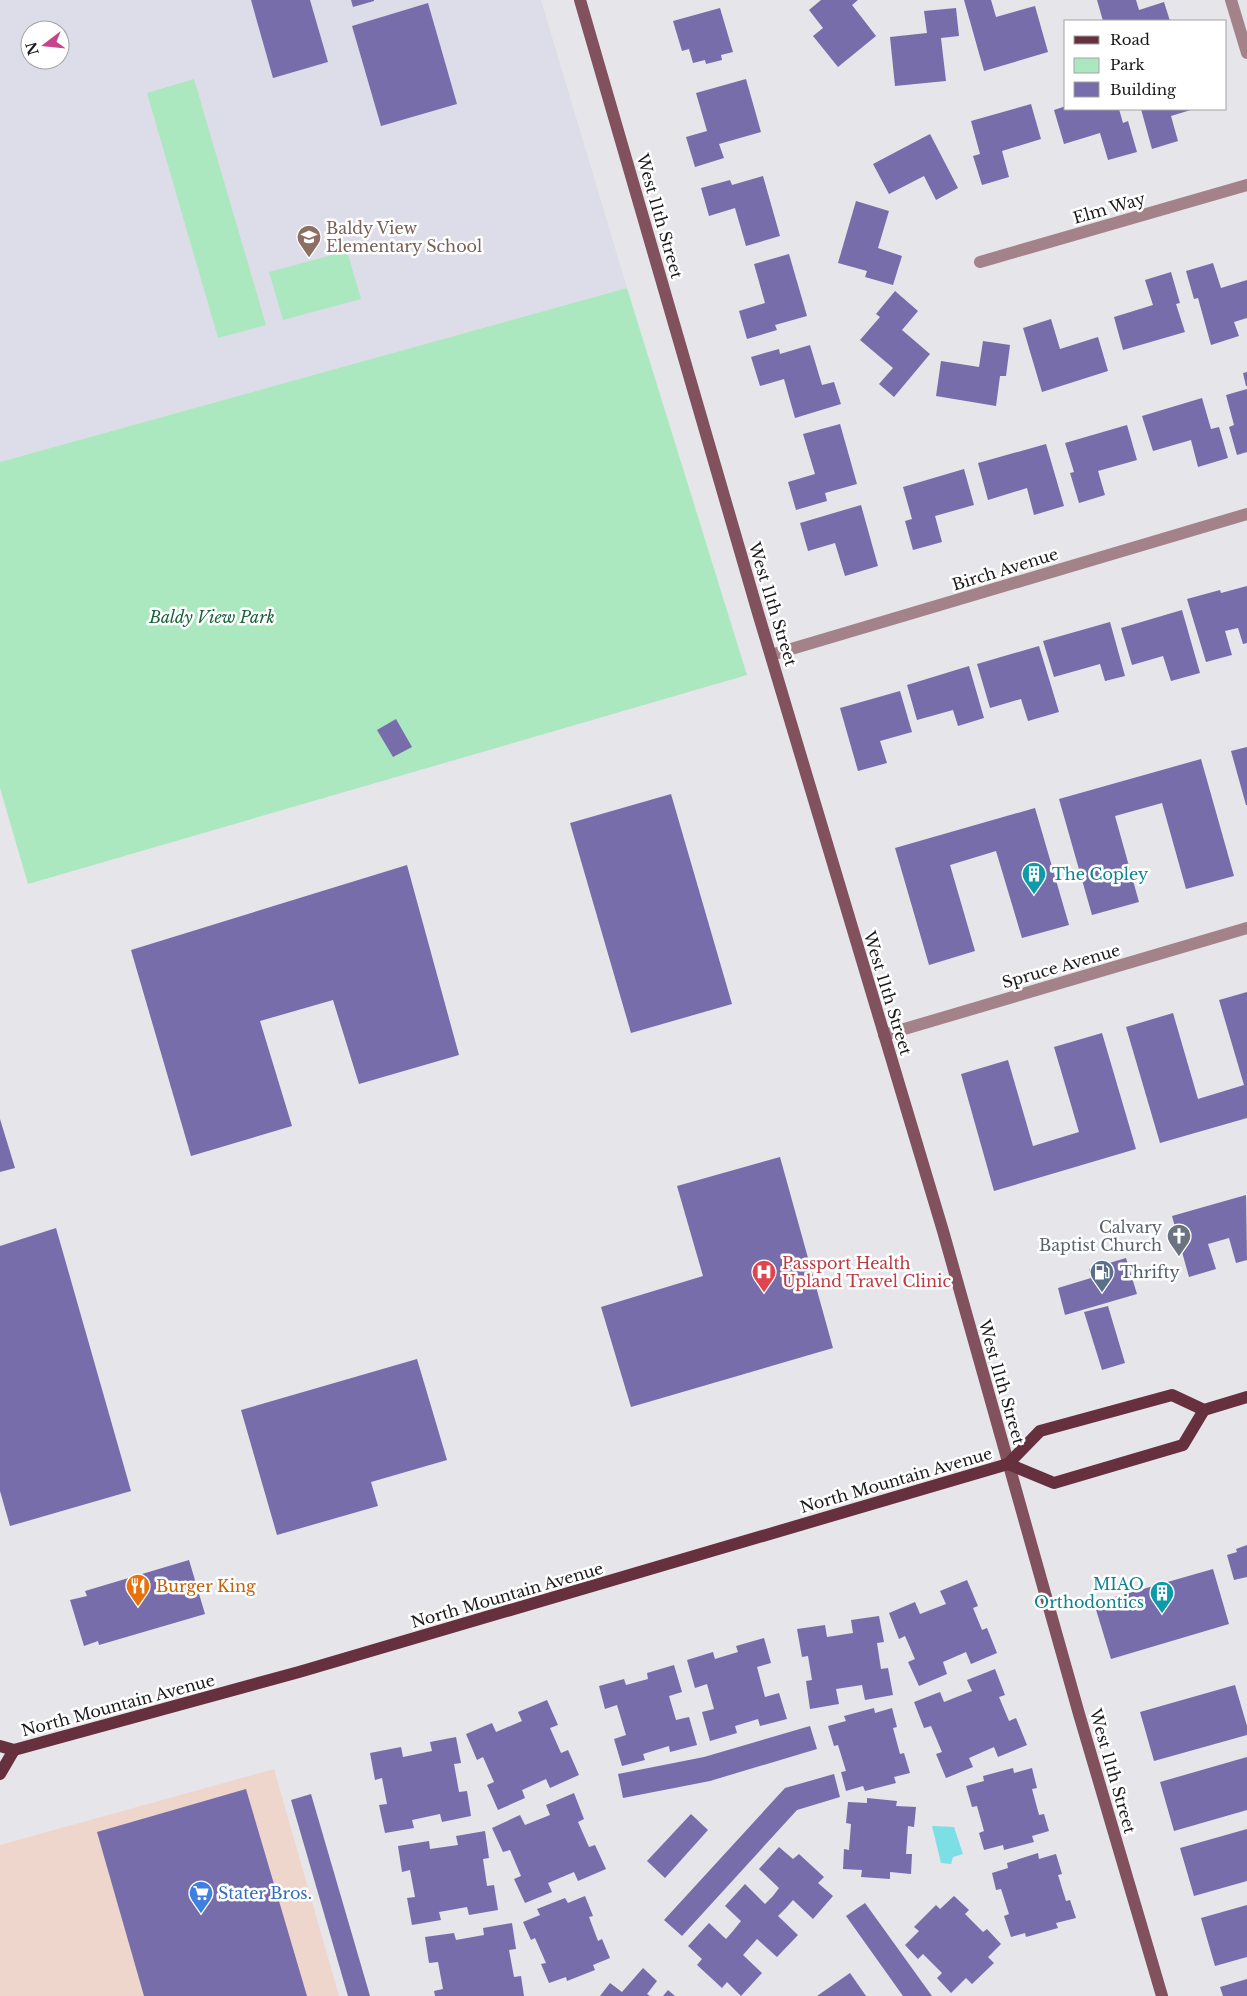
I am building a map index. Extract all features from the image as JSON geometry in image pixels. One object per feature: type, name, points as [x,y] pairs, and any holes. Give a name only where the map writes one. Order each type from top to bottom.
[{"type":"main road","name":"North Mountain Avenue","points":[[0,1746],[14,1750],[291,1674],[1008,1464],[1040,1431],[1047,1429],[1172,1395],[1204,1410],[1183,1445],[1054,1483],[1008,1464]]},
{"type":"main road","points":[[1204,1410],[1247,1397]]},
{"type":"main road","name":"North Mountain Avenue","points":[[0,1774],[14,1750]]},
{"type":"street","name":"West 11th Street","points":[[580,0],[771,655],[943,1231],[1008,1464],[1162,1996]]},
{"type":"street","points":[[1232,0],[1247,53]]},
{"type":"street","name":"Elm Way","points":[[980,262],[1247,185]]},
{"type":"street","name":"Birch Avenue","points":[[771,655],[1247,514]]},
{"type":"street","name":"Spruce Avenue","points":[[884,1035],[1247,928]]},
{"type":"shaded area","name":"Baldy View Elementary School","points":[[0,0],[541,0],[627,288],[0,462]]},
{"type":"shaded area","points":[[274,1769],[339,1996],[0,1996],[0,1845]]},
{"type":"green space","points":[[194,79],[266,325],[218,338],[147,93]]},
{"type":"green space","points":[[347,251],[361,299],[283,320],[269,272]]},
{"type":"green space","name":"Baldy View Park","points":[[627,288],[747,675],[28,884],[0,788],[0,462]]},
{"type":"water","points":[[932,1826],[954,1827],[963,1854],[953,1857],[951,1864],[941,1863]]},
{"type":"building","points":[[251,0],[310,0],[328,62],[273,78]]},
{"type":"building","points":[[351,0],[374,0],[374,1],[353,7]]},
{"type":"building","points":[[821,0],[858,0],[852,5],[876,36],[838,67],[813,36],[823,28],[809,10]]},
{"type":"building","points":[[964,0],[991,0],[996,17],[1035,6],[1048,52],[984,71]]},
{"type":"building","points":[[1097,0],[1136,0],[1139,10],[1164,2],[1170,20],[1103,20]]},
{"type":"building","points":[[428,3],[457,104],[381,126],[352,26]]},
{"type":"building","points":[[720,8],[733,52],[721,55],[722,60],[706,64],[705,60],[693,63],[689,49],[682,51],[673,21]]},
{"type":"building","points":[[956,8],[959,36],[941,38],[946,81],[895,86],[890,37],[927,33],[924,11]]},
{"type":"building","points":[[746,79],[761,132],[719,144],[724,158],[695,167],[686,137],[707,131],[696,93]]},
{"type":"building","points":[[1031,104],[1041,139],[1002,151],[1009,177],[982,185],[973,156],[980,154],[971,121]]},
{"type":"building","points":[[1064,107],[1064,110],[1119,110],[1123,123],[1128,121],[1137,152],[1108,160],[1100,133],[1064,144],[1054,110]]},
{"type":"building","points":[[1141,110],[1191,110],[1171,116],[1178,141],[1152,149]]},
{"type":"building","points":[[930,134],[958,188],[936,200],[924,176],[889,194],[873,164]]},
{"type":"building","points":[[763,176],[780,236],[746,246],[735,208],[709,216],[701,188],[730,180],[732,185]]},
{"type":"building","points":[[856,201],[889,211],[878,248],[902,256],[893,285],[865,277],[867,271],[838,263]]},
{"type":"building","points":[[789,254],[807,316],[775,325],[777,330],[747,339],[739,311],[765,303],[754,264]]},
{"type":"building","points":[[1213,263],[1221,288],[1247,280],[1247,318],[1234,322],[1239,336],[1211,345],[1198,298],[1194,299],[1186,271]]},
{"type":"building","points":[[1171,272],[1180,303],[1176,304],[1185,332],[1123,350],[1114,317],[1153,305],[1145,280]]},
{"type":"building","points":[[895,291],[918,311],[902,330],[930,354],[894,397],[879,384],[893,368],[860,340],[880,317],[876,314]]},
{"type":"building","points":[[1051,319],[1060,349],[1098,337],[1108,371],[1042,392],[1023,328]]},
{"type":"building","points":[[983,341],[1010,345],[1006,376],[1000,376],[996,406],[936,396],[941,361],[979,367]]},
{"type":"building","points":[[810,345],[822,385],[834,382],[841,404],[795,418],[784,379],[760,386],[751,357],[779,349],[780,354]]},
{"type":"building","points":[[1247,372],[1247,386],[1246,386],[1243,373]]},
{"type":"building","points":[[1247,389],[1247,452],[1237,455],[1229,427],[1234,425],[1226,395]]},
{"type":"building","points":[[1202,398],[1211,429],[1219,427],[1228,458],[1198,467],[1191,440],[1153,451],[1142,416]]},
{"type":"building","points":[[840,424],[857,484],[825,493],[827,501],[796,510],[788,482],[815,474],[803,434]]},
{"type":"building","points":[[1127,425],[1137,460],[1098,471],[1105,495],[1079,503],[1070,473],[1074,472],[1065,443]]},
{"type":"building","points":[[1046,444],[1064,506],[1034,515],[1027,488],[988,500],[978,463]]},
{"type":"building","points":[[964,469],[974,505],[935,516],[942,542],[913,550],[905,521],[912,519],[903,487]]},
{"type":"building","points":[[861,505],[878,566],[845,576],[835,543],[808,551],[800,523]]},
{"type":"building","points":[[1247,586],[1247,643],[1243,644],[1238,628],[1225,631],[1232,655],[1206,662],[1187,599],[1220,590],[1221,593]]},
{"type":"building","points":[[1182,610],[1200,673],[1171,681],[1163,656],[1132,665],[1121,628]]},
{"type":"building","points":[[1110,622],[1125,676],[1105,681],[1100,664],[1054,677],[1043,641]]},
{"type":"building","points":[[1039,646],[1059,712],[1028,721],[1021,699],[990,708],[977,664]]},
{"type":"building","points":[[969,666],[984,718],[958,726],[953,710],[917,720],[907,685]]},
{"type":"building","points":[[900,691],[912,732],[880,741],[887,763],[858,771],[840,708]]},
{"type":"building","points":[[396,719],[412,747],[393,757],[377,730]]},
{"type":"building","points":[[1247,747],[1247,805],[1246,805],[1231,751]]},
{"type":"building","points":[[1201,759],[1234,876],[1186,889],[1162,803],[1115,816],[1139,902],[1092,915],[1059,799]]},
{"type":"building","points":[[671,794],[732,1004],[631,1033],[570,823]]},
{"type":"building","name":"The Copley","points":[[1035,808],[1069,925],[1022,938],[996,851],[950,865],[975,951],[929,965],[895,848]]},
{"type":"building","points":[[407,865],[459,1055],[359,1084],[333,1000],[260,1021],[292,1126],[191,1156],[131,950]]},
{"type":"building","points":[[1247,992],[1247,1118],[1160,1143],[1126,1027],[1173,1013],[1198,1099],[1244,1085],[1219,1000]]},
{"type":"building","points":[[1102,1033],[1136,1149],[994,1191],[961,1074],[1008,1060],[1033,1146],[1079,1132],[1054,1047]]},
{"type":"building","points":[[0,1119],[15,1168],[0,1172]]},
{"type":"building","points":[[780,1157],[833,1348],[631,1407],[601,1307],[703,1276],[677,1186]]},
{"type":"building","points":[[1246,1195],[1247,1260],[1236,1263],[1229,1238],[1208,1244],[1216,1269],[1189,1277],[1172,1216]]},
{"type":"building","points":[[56,1228],[131,1491],[10,1526],[0,1491],[0,1246]]},
{"type":"building","points":[[1126,1258],[1137,1294],[1065,1315],[1058,1288],[1091,1278],[1089,1269]]},
{"type":"building","points":[[1108,1306],[1125,1363],[1102,1370],[1084,1312]]},
{"type":"building","points":[[417,1359],[447,1460],[371,1482],[378,1506],[277,1535],[241,1410]]},
{"type":"building","points":[[1247,1545],[1247,1577],[1234,1580],[1227,1555],[1237,1552],[1236,1549]]},
{"type":"building","name":"Burger King","points":[[189,1560],[205,1614],[99,1645],[98,1641],[84,1646],[70,1600],[87,1596],[85,1591]]},
{"type":"building","name":"MIAO Orthodontics","points":[[1213,1569],[1229,1624],[1111,1659],[1094,1603]]},
{"type":"building","points":[[967,1580],[978,1606],[973,1608],[982,1630],[987,1628],[997,1653],[971,1664],[966,1652],[943,1662],[947,1674],[919,1686],[908,1662],[915,1659],[905,1636],[899,1639],[889,1613],[915,1602],[920,1614],[946,1604],[940,1591]]},
{"type":"building","points":[[879,1616],[884,1642],[877,1643],[881,1669],[888,1668],[893,1695],[865,1700],[862,1685],[836,1689],[839,1704],[810,1709],[806,1681],[812,1680],[808,1656],[802,1657],[797,1629],[825,1625],[827,1637],[853,1633],[851,1620]]},
{"type":"building","points":[[764,1638],[771,1663],[757,1667],[765,1697],[779,1693],[787,1719],[760,1726],[758,1719],[735,1726],[737,1733],[710,1741],[702,1712],[714,1709],[707,1684],[695,1688],[687,1660],[713,1652],[715,1659],[738,1652],[736,1646]]},
{"type":"building","points":[[674,1665],[682,1692],[669,1696],[676,1720],[689,1717],[697,1745],[670,1752],[669,1746],[643,1754],[645,1760],[622,1766],[614,1739],[626,1735],[617,1705],[605,1709],[599,1686],[624,1679],[626,1685],[648,1679],[647,1673]]},
{"type":"building","points":[[995,1669],[1005,1695],[999,1697],[1009,1721],[1016,1718],[1027,1745],[998,1757],[994,1747],[969,1758],[973,1767],[946,1778],[936,1754],[942,1752],[931,1726],[924,1728],[914,1702],[940,1692],[944,1702],[972,1691],[967,1680]]},
{"type":"building","points":[[1235,1685],[1247,1726],[1247,1735],[1154,1761],[1140,1712]]},
{"type":"building","points":[[547,1700],[558,1725],[550,1728],[561,1753],[568,1750],[579,1775],[550,1788],[546,1779],[522,1790],[525,1798],[498,1810],[487,1785],[494,1782],[483,1757],[477,1760],[466,1734],[492,1723],[496,1732],[522,1721],[518,1712]]},
{"type":"building","points":[[874,1708],[875,1713],[892,1708],[897,1727],[893,1728],[900,1754],[904,1753],[910,1773],[894,1777],[896,1783],[865,1791],[863,1786],[846,1791],[841,1772],[846,1771],[838,1745],[834,1746],[828,1726],[846,1721],[844,1716]]},
{"type":"building","points":[[810,1726],[817,1749],[710,1781],[623,1798],[618,1774],[704,1757]]},
{"type":"building","points":[[456,1737],[461,1763],[454,1764],[459,1792],[467,1791],[471,1816],[442,1822],[440,1814],[412,1820],[414,1828],[385,1833],[379,1805],[387,1804],[382,1778],[375,1780],[370,1753],[401,1747],[403,1757],[432,1751],[430,1742]]},
{"type":"building","points":[[1247,1757],[1247,1810],[1174,1831],[1160,1782]]},
{"type":"building","points":[[1013,1768],[1014,1773],[1032,1768],[1037,1788],[1032,1789],[1039,1815],[1044,1814],[1049,1831],[1032,1836],[1034,1842],[1004,1850],[1003,1845],[984,1850],[979,1833],[984,1831],[977,1806],[972,1807],[966,1786],[984,1781],[983,1776]]},
{"type":"building","points":[[834,1774],[840,1797],[797,1810],[682,1936],[664,1920],[785,1788]]},
{"type":"building","name":"Stater Bros.","points":[[246,1789],[307,1996],[144,1996],[97,1832]]},
{"type":"building","points":[[574,1793],[584,1819],[578,1822],[589,1847],[595,1845],[606,1869],[578,1881],[574,1872],[548,1883],[552,1892],[525,1903],[514,1879],[521,1876],[510,1850],[503,1852],[492,1828],[520,1815],[525,1825],[550,1815],[546,1805]]},
{"type":"building","points":[[311,1794],[370,1996],[348,1996],[291,1800]]},
{"type":"building","points":[[867,1798],[897,1801],[896,1806],[916,1807],[914,1827],[908,1826],[906,1854],[912,1854],[911,1874],[890,1872],[890,1879],[861,1877],[862,1870],[843,1869],[844,1849],[849,1850],[851,1824],[846,1823],[848,1802],[867,1803]]},
{"type":"building","points":[[691,1814],[708,1830],[665,1878],[647,1861]]},
{"type":"building","points":[[1247,1829],[1247,1881],[1194,1896],[1180,1848]]},
{"type":"building","points":[[485,1831],[489,1858],[483,1859],[487,1886],[494,1885],[498,1910],[469,1915],[467,1907],[439,1912],[441,1920],[412,1925],[407,1898],[415,1897],[410,1870],[402,1872],[398,1846],[429,1841],[430,1849],[458,1845],[456,1836]]},
{"type":"building","points":[[779,1847],[793,1859],[799,1854],[824,1877],[818,1883],[833,1896],[813,1919],[793,1900],[778,1916],[798,1935],[777,1957],[757,1939],[743,1955],[762,1973],[741,1996],[727,1982],[722,1988],[697,1965],[702,1959],[688,1946],[709,1923],[726,1939],[741,1921],[725,1906],[745,1884],[765,1904],[773,1896],[779,1888],[759,1869]]},
{"type":"building","points":[[1038,1853],[1039,1859],[1056,1854],[1062,1874],[1058,1875],[1066,1901],[1070,1900],[1076,1918],[1056,1923],[1058,1928],[1026,1937],[1025,1933],[1011,1937],[1004,1916],[1009,1914],[1001,1889],[996,1890],[992,1873],[1008,1868],[1007,1863]]},
{"type":"building","points":[[585,1896],[593,1916],[589,1917],[598,1941],[602,1939],[610,1958],[593,1965],[595,1970],[567,1981],[566,1977],[549,1983],[541,1964],[546,1963],[535,1938],[531,1940],[523,1922],[540,1915],[537,1909],[565,1898],[568,1903]]},
{"type":"building","points":[[954,1896],[969,1910],[965,1914],[983,1932],[987,1929],[1001,1944],[988,1957],[994,1963],[972,1984],[966,1978],[951,1993],[937,1978],[942,1973],[923,1954],[918,1959],[905,1945],[919,1931],[914,1927],[936,1905],[940,1909]]},
{"type":"building","points":[[865,1903],[932,1996],[903,1996],[846,1916]]},
{"type":"building","points":[[1247,1905],[1247,1957],[1215,1966],[1201,1918]]},
{"type":"building","points":[[512,1923],[516,1949],[509,1950],[514,1977],[521,1976],[524,1996],[435,1996],[434,1991],[443,1989],[438,1962],[429,1963],[425,1937],[454,1933],[456,1940],[484,1935],[483,1928]]},
{"type":"building","points":[[643,1968],[657,1981],[647,1994],[650,1996],[600,1996],[610,1983],[622,1992]]},
{"type":"building","points":[[850,1973],[866,1996],[817,1996]]},
{"type":"building","points":[[1247,1979],[1247,1996],[1223,1996],[1220,1987]]},
{"type":"building","points":[[668,1990],[675,1996],[663,1996]]},
{"type":"place","name":"Baldy View Elementary School","points":[[309,258]]},
{"type":"place","name":"The Copley","points":[[1034,895]]},
{"type":"place","name":"Calvary Baptist Church","points":[[1179,1257]]},
{"type":"place","name":"Passport Health Upland Travel Clinic","points":[[764,1293]]},
{"type":"place","name":"Thrifty","points":[[1102,1293]]},
{"type":"place","name":"Burger King","points":[[138,1607]]},
{"type":"place","name":"MIAO Orthodontics","points":[[1162,1614]]},
{"type":"place","name":"Stater Bros.","points":[[201,1914]]}]
